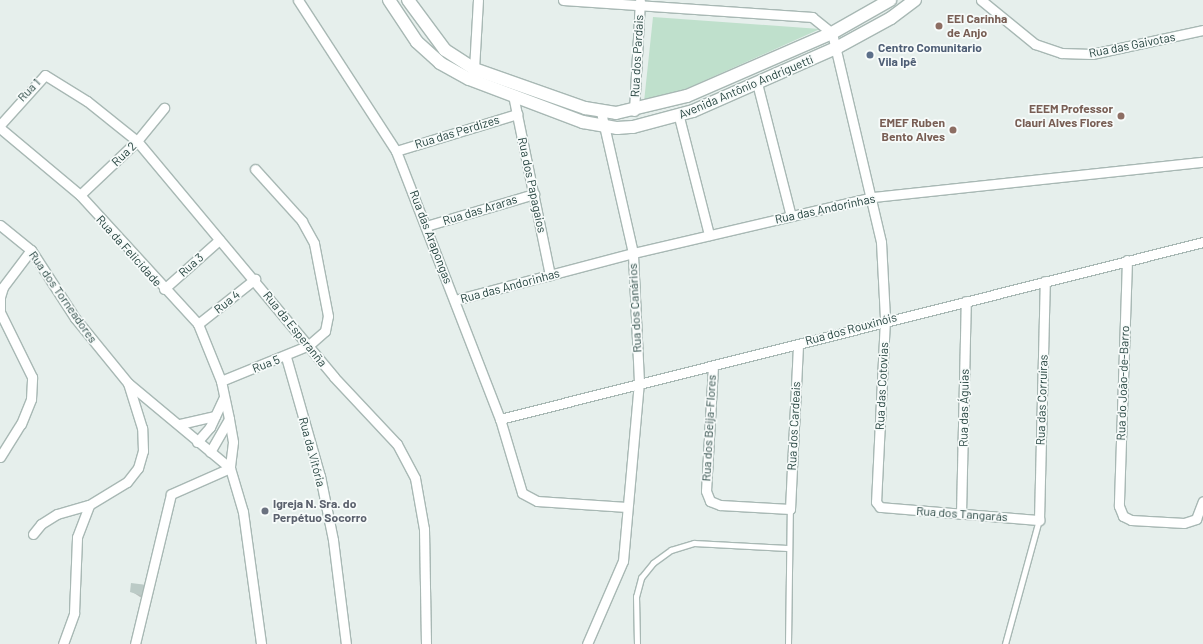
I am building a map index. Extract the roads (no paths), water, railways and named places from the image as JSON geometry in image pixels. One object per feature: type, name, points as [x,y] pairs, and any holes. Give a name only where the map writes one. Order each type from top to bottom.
[{"type":"street","name":"Rua das Arapongas","points":[[298,0],[396,151],[500,419],[522,494],[537,501],[627,507]]},
{"type":"street","name":"Avenida Antônio Andriguetti","points":[[389,0],[417,42],[440,63],[468,79],[604,128],[633,127],[678,117],[838,47],[891,18],[915,0]]},
{"type":"street","name":"Avenida Antônio Andriguetti","points":[[408,0],[445,50],[474,69],[601,112],[634,111],[671,102],[832,33],[890,0]]},
{"type":"street","points":[[474,69],[478,0]]},
{"type":"street","points":[[563,0],[721,5],[812,17],[832,33]]},
{"type":"street","name":"Rua das Gaivotas","points":[[986,0],[1036,44],[1061,53],[1092,54],[1203,30]]},
{"type":"street","name":"Rua dos Pardais","points":[[634,111],[640,3]]},
{"type":"street","name":"Rua das Cotovias","points":[[832,33],[838,47],[873,197],[881,242],[885,319],[876,502],[886,510]]},
{"type":"street","name":"Rua 1","points":[[0,127],[45,75]]},
{"type":"street","name":"Rua da Esperanña","points":[[45,75],[87,101],[137,141],[219,240],[255,279],[309,345],[397,444],[415,478],[424,530],[426,644]]},
{"type":"street","points":[[757,83],[791,216]]},
{"type":"street","name":"Rua dos Papagaios","points":[[513,95],[550,275]]},
{"type":"street","name":"Rua 2","points":[[80,195],[137,141],[164,108]]},
{"type":"street","name":"Rua dos Canários","points":[[601,112],[633,253],[639,382],[627,507]]},
{"type":"street","name":"Rua das Perdizes","points":[[396,151],[517,114]]},
{"type":"street","points":[[678,117],[709,235]]},
{"type":"street","name":"Rua da Felicidade","points":[[0,127],[80,195],[164,289],[198,324],[221,381],[233,442],[230,468]]},
{"type":"street","name":"Rua das Andorinhas","points":[[455,300],[633,253],[873,197],[1203,162]]},
{"type":"street","points":[[255,169],[302,221],[314,243],[328,316],[325,330],[309,345]]},
{"type":"street","name":"Rua das Araras","points":[[426,226],[534,194]]},
{"type":"street","name":"Rua dos Torneadores","points":[[0,225],[31,250],[75,318],[128,383],[180,424],[197,442],[230,468]]},
{"type":"street","name":"Rua 3","points":[[164,289],[219,240]]},
{"type":"street","name":"Rua dos Rouxinóis","points":[[500,419],[639,382],[713,366],[798,344],[885,319],[966,301],[1203,242]]},
{"type":"street","points":[[0,457],[21,424],[31,399],[32,377],[0,312],[0,297],[3,287],[31,250]]},
{"type":"street","name":"Rua do João-de-Barro","points":[[1128,260],[1118,506],[1123,516],[1131,520],[1184,523],[1196,519],[1202,505]]},
{"type":"street","name":"Rua 4","points":[[198,324],[255,279]]},
{"type":"street","name":"Rua das Corruíras","points":[[1039,520],[1045,281]]},
{"type":"street","name":"Rua das Águias","points":[[961,514],[966,301]]},
{"type":"street","name":"Rua dos Cardeais","points":[[790,508],[798,344]]},
{"type":"street","name":"Rua 5","points":[[221,381],[286,356],[309,345]]},
{"type":"street","name":"Rua da Vitória","points":[[286,356],[320,476],[333,540],[346,644]]},
{"type":"street","name":"Rua dos Beija-Flores","points":[[713,366],[706,491],[710,501],[720,505],[790,508]]},
{"type":"street","points":[[33,534],[41,524],[57,514],[89,505],[127,482],[141,456],[142,428],[128,383]]},
{"type":"street","points":[[197,442],[215,416],[224,397]]},
{"type":"street","points":[[180,424],[215,416]]},
{"type":"street","points":[[210,452],[229,419]]},
{"type":"street","points":[[135,644],[170,494],[230,468],[243,512],[261,644]]},
{"type":"street","points":[[63,644],[74,613],[77,537],[89,505]]},
{"type":"street","points":[[587,644],[623,560],[627,507]]},
{"type":"street","name":"Rua dos Tangarás","points":[[886,510],[1039,520]]},
{"type":"lane","points":[[788,644],[787,548],[790,508]]},
{"type":"lane","points":[[1005,644],[1039,520]]},
{"type":"lane","points":[[637,644],[636,597],[641,578],[653,563],[671,550],[694,544],[787,548]]},
{"type":"place","name":"EEI Carinha de Anjo","points":[[939,26]]},
{"type":"place","name":"Centro Comunitario Vila Ipê","points":[[870,55]]},
{"type":"place","name":"EEEM Professor Clauri Alves Flores","points":[[1121,116]]},
{"type":"place","name":"EMEF Ruben Bento Alves","points":[[953,130]]},
{"type":"place","name":"Igreja N. Sra. do Perpétuo Socorro","points":[[265,511]]}]
